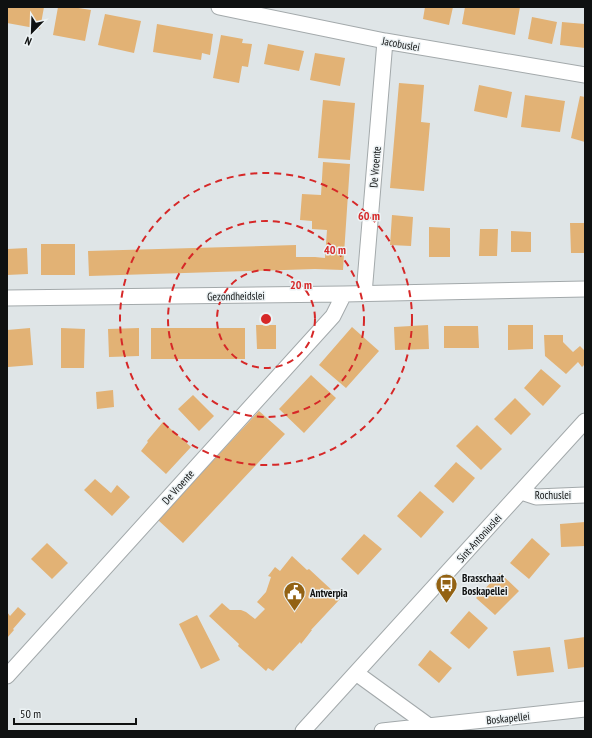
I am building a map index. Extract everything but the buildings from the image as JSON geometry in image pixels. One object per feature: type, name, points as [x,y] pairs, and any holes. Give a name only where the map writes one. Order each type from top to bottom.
[{"type":"street","name":"Jacobuslei","points":[[219,7],[385,41],[585,75]]},
{"type":"street","name":"De Vroente","points":[[364,294],[385,41]]},
{"type":"street","name":"Gezondheidslei","points":[[7,298],[364,294],[585,289]]},
{"type":"street","name":"De Vroente","points":[[7,676],[332,316],[344,294]]},
{"type":"street","name":"Sint-Antoniuslei","points":[[303,731],[585,421]]},
{"type":"street","name":"Rochuslei","points":[[521,492],[536,497],[585,495]]},
{"type":"street","points":[[356,673],[429,726]]},
{"type":"street","name":"Boskapellei","points":[[382,731],[429,726],[459,727],[585,709]]},
{"type":"place","name":"Brasschaat Boskapellei","points":[[447,604]]},
{"type":"place","name":"Antverpia","points":[[294,612]]}]
